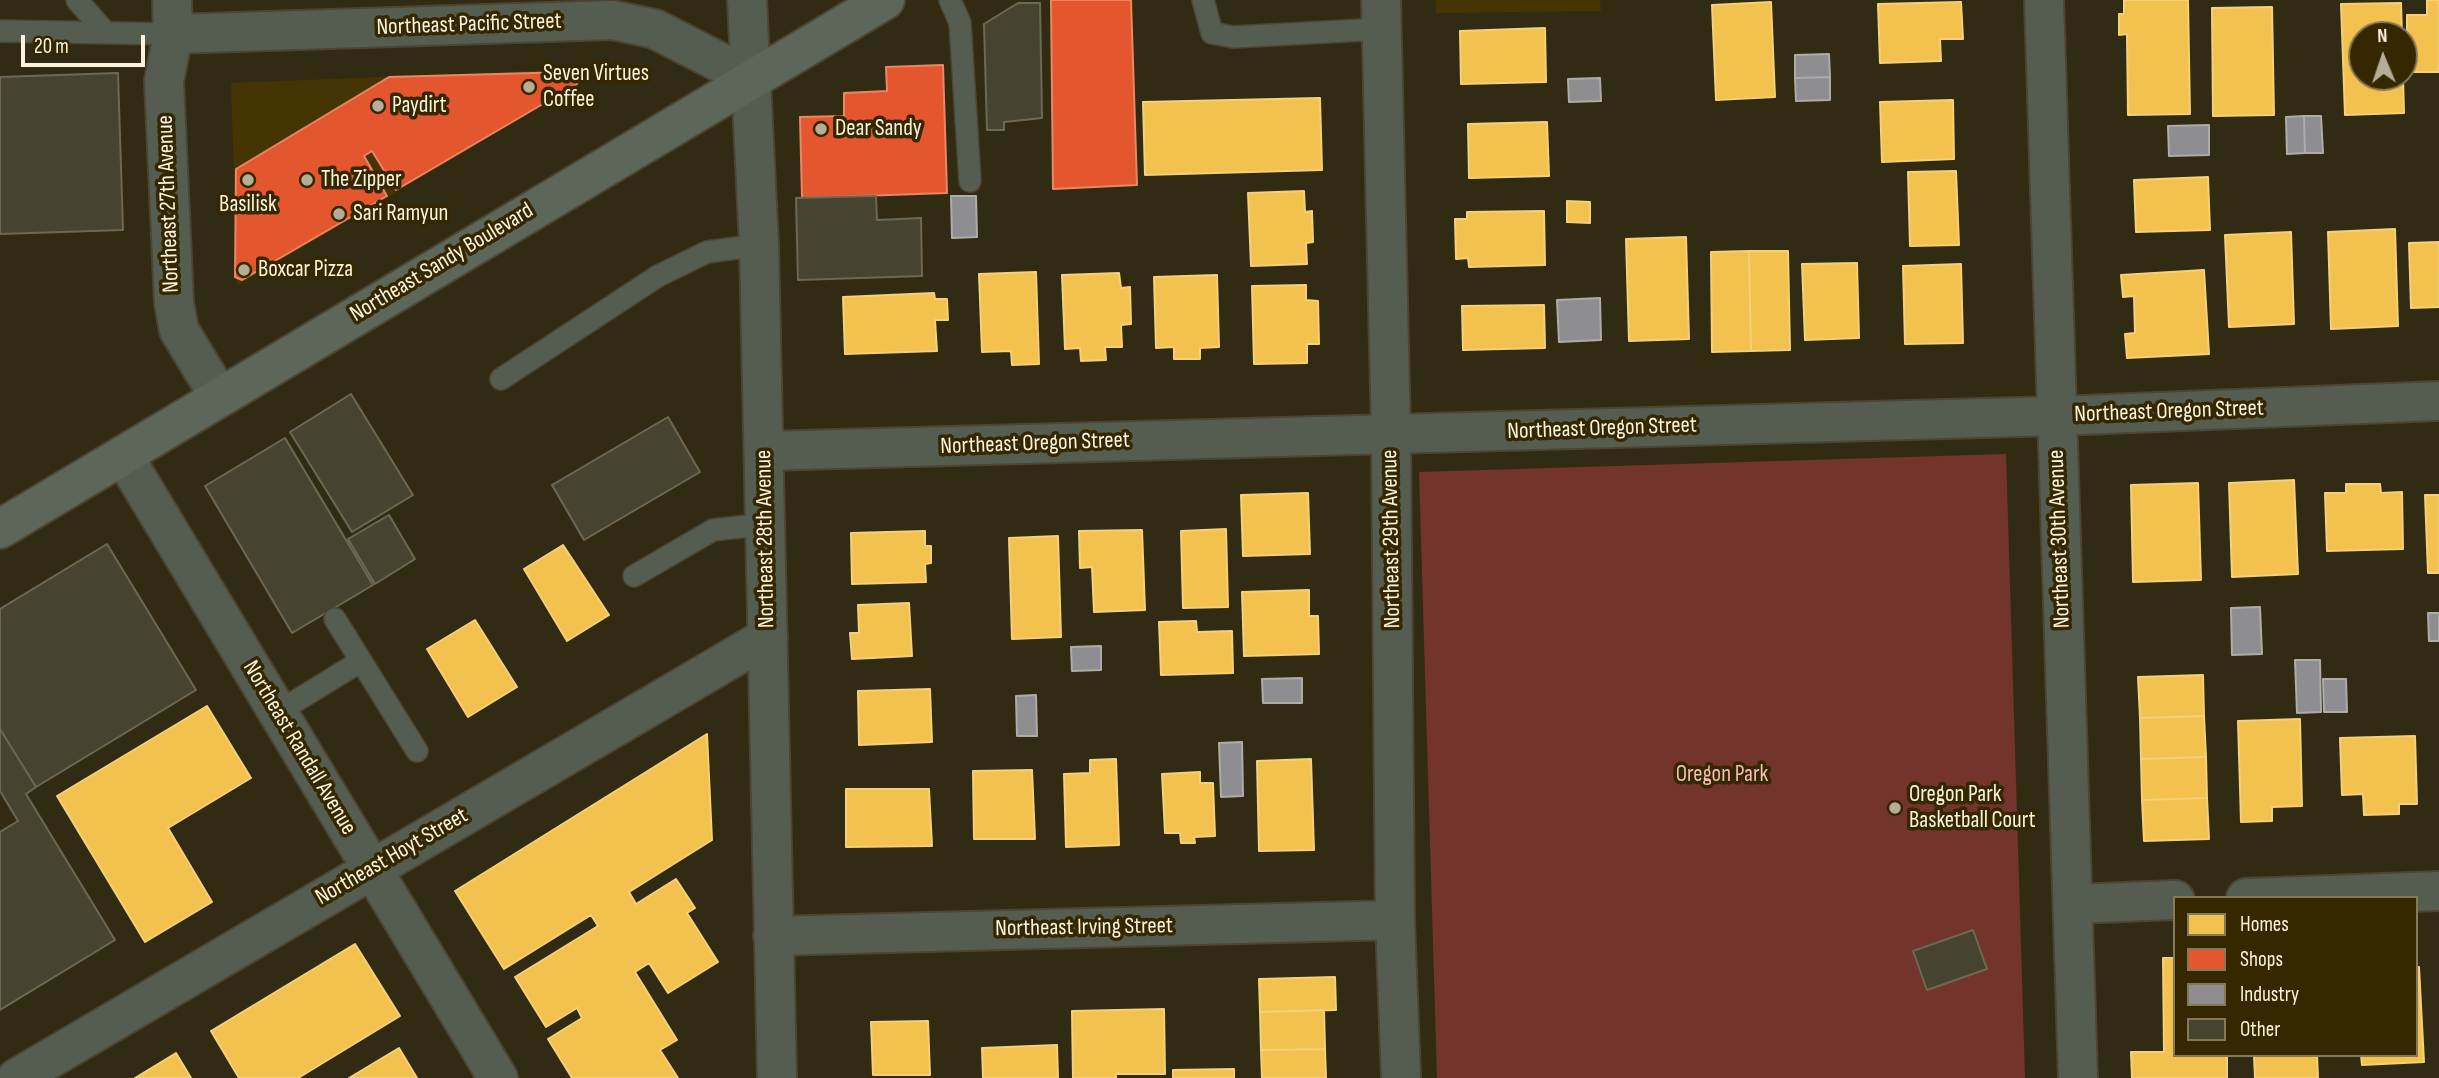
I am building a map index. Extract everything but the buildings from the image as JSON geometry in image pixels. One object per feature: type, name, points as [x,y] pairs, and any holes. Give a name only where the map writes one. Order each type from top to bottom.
[{"type":"main road","name":"Northeast Sandy Boulevard","points":[[0,529],[885,0]]},
{"type":"street","name":"Northeast 28th Avenue","points":[[747,0],[752,79],[752,146],[759,245],[765,451],[777,1078]]},
{"type":"street","name":"Northeast 30th Avenue","points":[[2044,0],[2078,1078]]},
{"type":"street","name":"Northeast 29th Avenue","points":[[1382,15],[1391,435],[1395,920],[1401,1078]]},
{"type":"street","name":"Northeast Pacific Street","points":[[173,17],[612,20],[655,29],[752,79]]},
{"type":"street","name":"Northeast 27th Avenue","points":[[173,17],[164,81],[173,303],[179,330],[219,396]]},
{"type":"street","name":"Northeast Oregon Street","points":[[765,451],[2056,416],[2439,401]]},
{"type":"street","name":"Northeast Randall Avenue","points":[[123,455],[498,1078]]},
{"type":"street","name":"Northeast Hoyt Street","points":[[17,1078],[768,637]]},
{"type":"street","points":[[2301,896],[2439,891]]},
{"type":"street","points":[[2073,904],[2173,900]]},
{"type":"street","name":"Northeast Irving Street","points":[[773,936],[1395,920]]},
{"type":"lane","points":[[77,0],[105,32]]},
{"type":"lane","points":[[950,0],[960,23],[970,181]]},
{"type":"lane","points":[[1203,0],[1212,33],[1233,37],[1382,15]]},
{"type":"lane","points":[[0,31],[105,32],[173,17]]},
{"type":"lane","points":[[501,379],[658,276],[708,253],[759,245]]},
{"type":"lane","points":[[634,576],[713,530],[766,524]]},
{"type":"lane","points":[[335,619],[417,751]]},
{"type":"lane","points":[[278,712],[361,661]]},
{"type":"shaded area","points":[[1436,0],[1600,0],[1601,11],[1436,13]]},
{"type":"shaded area","name":"The Zipper","points":[[605,68],[242,283],[237,285],[231,83]]},
{"type":"green space","name":"Oregon Park","points":[[2006,454],[2025,1078],[1437,1078],[1419,472]]},
{"type":"place","name":"Seven Virtues Coffee","points":[[529,87]]},
{"type":"place","name":"Paydirt","points":[[378,106]]},
{"type":"place","name":"Dear Sandy","points":[[821,129]]},
{"type":"place","name":"Basilisk","points":[[248,180]]},
{"type":"place","name":"The Zipper","points":[[307,180]]},
{"type":"place","name":"Sari Ramyun","points":[[339,214]]},
{"type":"place","name":"Boxcar Pizza","points":[[244,270]]},
{"type":"place","name":"Oregon Park Basketball Court","points":[[1895,808]]}]
